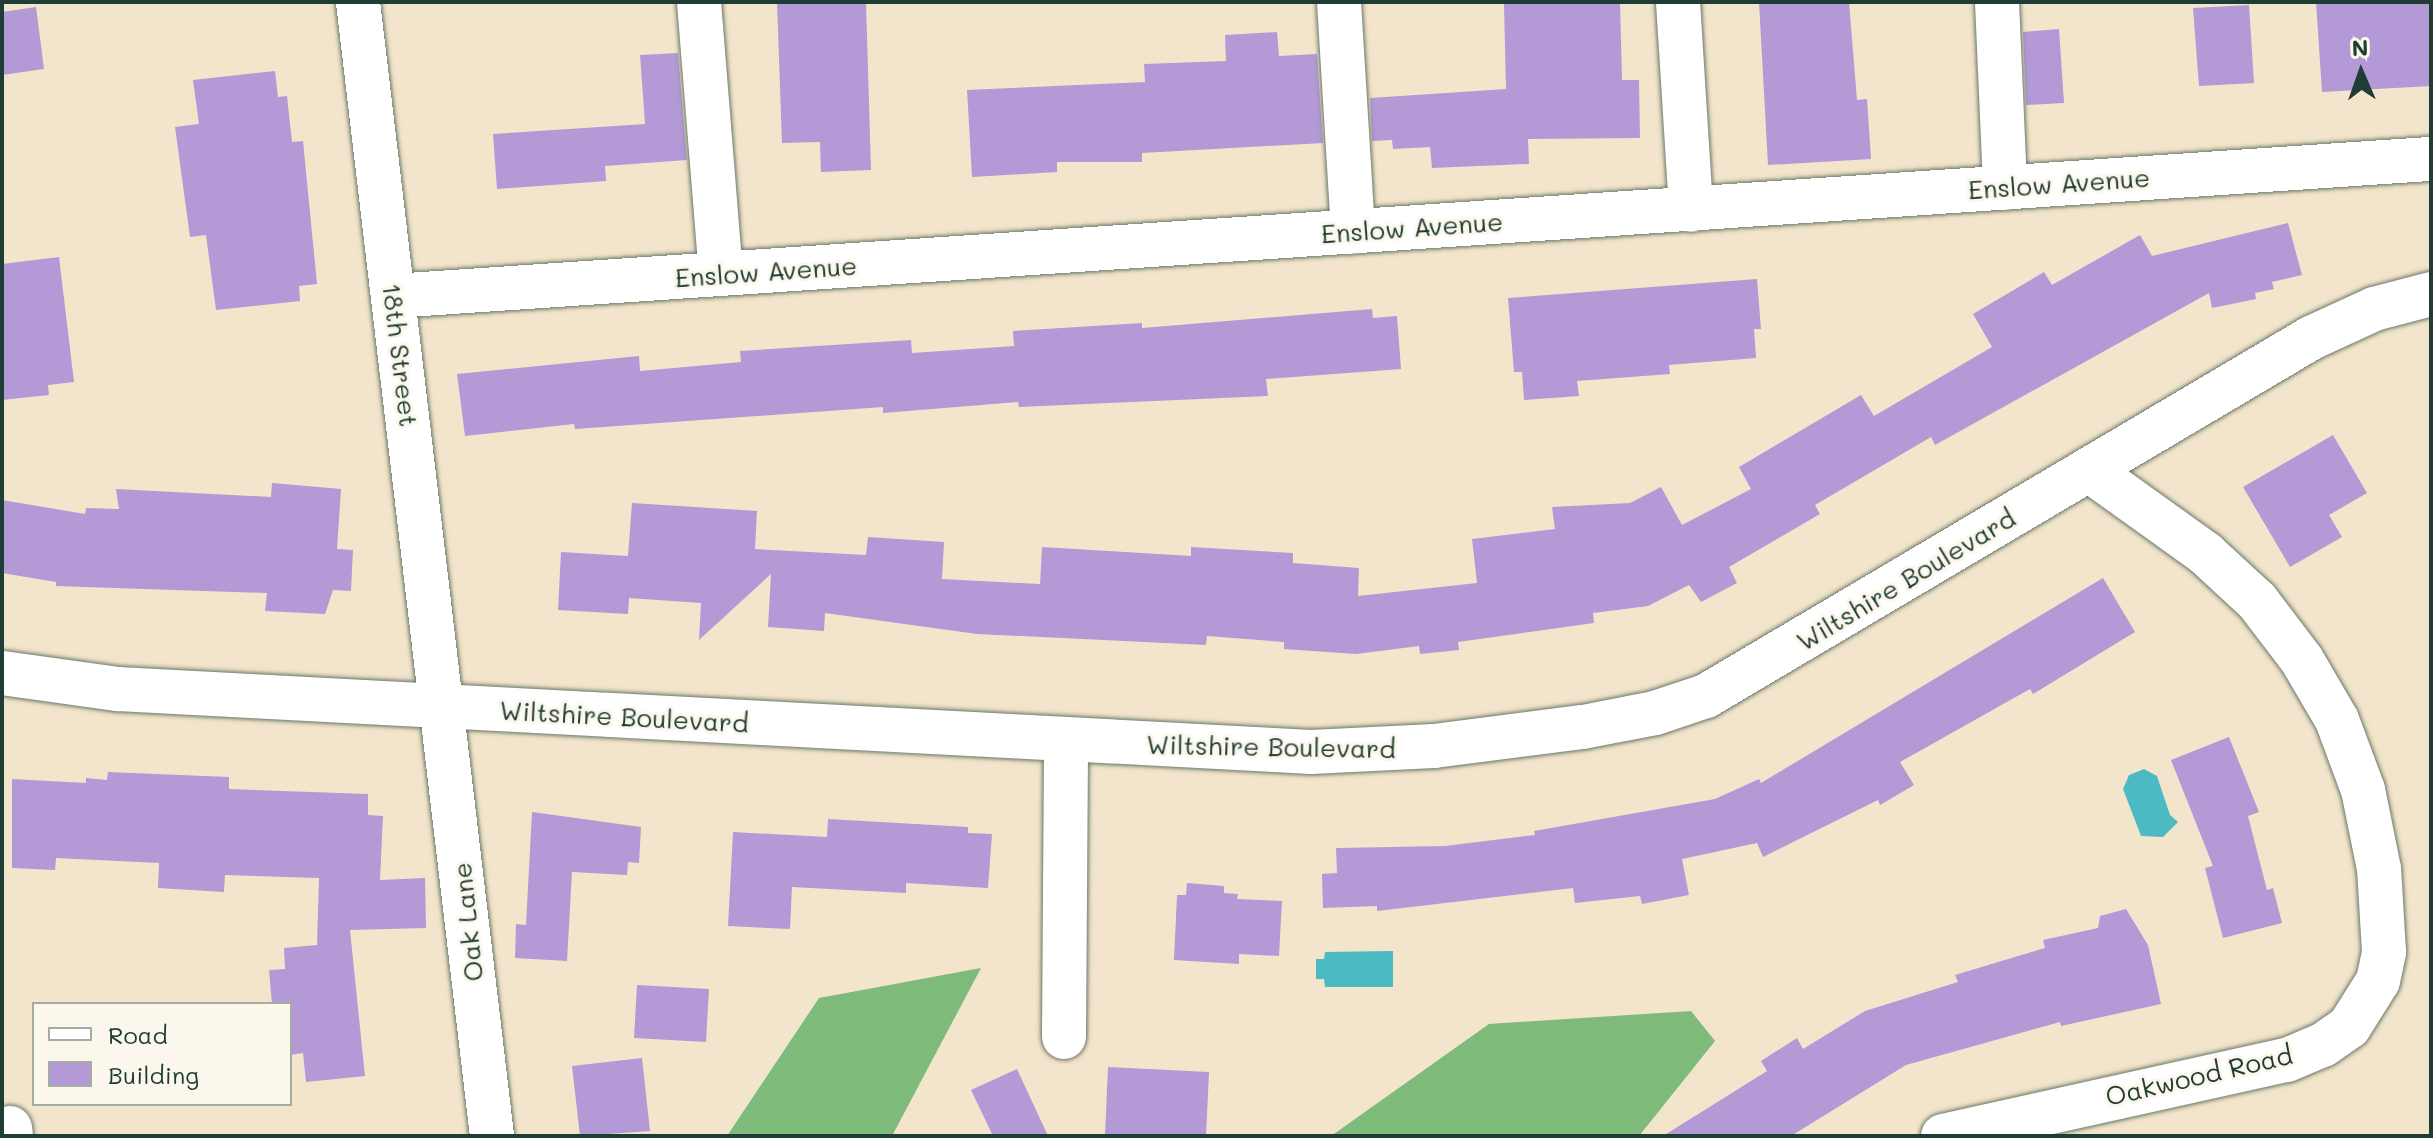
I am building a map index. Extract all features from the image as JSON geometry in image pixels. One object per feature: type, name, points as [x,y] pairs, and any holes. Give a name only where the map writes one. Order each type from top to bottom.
[{"type":"street","name":"18th Street","points":[[358,2],[444,707]]},
{"type":"street","points":[[699,2],[721,274]]},
{"type":"street","points":[[1339,2],[1353,232]]},
{"type":"street","points":[[1678,2],[1691,210]]},
{"type":"street","points":[[1997,2],[2005,188]]},
{"type":"street","name":"Enslow Avenue","points":[[393,296],[2431,159]]},
{"type":"street","name":"Wiltshire Boulevard","points":[[2,673],[103,688],[1066,742],[1367,752],[1655,713],[1706,696],[1769,662],[2311,338],[2374,309],[2431,294]]},
{"type":"street","name":"Oakwood Road","points":[[1943,1136],[2287,1060],[2323,1045],[2349,1027],[2378,981],[2384,952],[2379,869],[2363,790],[2337,720],[2302,660],[2257,601],[2205,553],[2089,470]]},
{"type":"street","name":"Oak Lane","points":[[444,707],[492,1136]]},
{"type":"street","points":[[1064,1037],[1066,742]]},
{"type":"green space","points":[[981,968],[892,1136],[727,1136],[819,998]]},
{"type":"green space","points":[[1691,1011],[1715,1041],[1639,1136],[1331,1136],[1489,1024]]},
{"type":"water","points":[[2144,769],[2157,776],[2170,815],[2178,822],[2163,837],[2141,836],[2123,789],[2129,775]]},
{"type":"water","points":[[1393,951],[1393,987],[1325,987],[1324,979],[1316,979],[1316,959],[1324,959],[1325,952]]},
{"type":"building","points":[[777,2],[866,2],[871,170],[821,172],[820,142],[782,143]]},
{"type":"building","points":[[1620,2],[1622,80],[1639,80],[1640,138],[1528,139],[1529,164],[1432,168],[1430,147],[1393,149],[1392,140],[1372,141],[1370,98],[1506,89],[1504,4]]},
{"type":"building","points":[[1759,2],[1849,2],[1857,100],[1867,99],[1871,159],[1768,165]]},
{"type":"building","points":[[2316,2],[2431,2],[2431,86],[2322,92]]},
{"type":"building","points":[[2249,5],[2254,83],[2199,86],[2193,8]]},
{"type":"building","points":[[36,7],[44,69],[2,75],[2,12]]},
{"type":"building","points":[[2059,29],[2064,103],[2026,105],[2023,32]]},
{"type":"building","points":[[1277,32],[1279,56],[1317,54],[1323,143],[1142,153],[1142,162],[1057,162],[1057,172],[972,177],[967,90],[1145,82],[1144,64],[1226,61],[1225,35]]},
{"type":"building","points":[[678,53],[687,160],[605,166],[606,181],[497,189],[493,134],[645,124],[640,55]]},
{"type":"building","points":[[275,71],[278,97],[287,96],[292,142],[303,141],[317,284],[299,286],[300,301],[216,310],[206,235],[190,237],[175,127],[199,124],[193,80]]},
{"type":"building","points":[[2288,223],[2302,275],[2272,282],[2274,289],[2255,293],[2256,299],[2212,308],[2209,293],[1935,445],[1931,437],[1815,505],[1820,514],[1729,567],[1737,583],[1701,602],[1689,585],[1648,606],[1593,613],[1594,623],[1458,642],[1459,650],[1420,654],[1419,646],[1356,654],[1284,649],[1284,642],[1207,636],[1206,645],[977,634],[825,613],[824,631],[768,627],[771,574],[699,640],[701,603],[629,598],[628,614],[558,610],[561,552],[628,556],[632,503],[757,511],[755,549],[866,555],[868,537],[944,542],[942,579],[1040,584],[1042,547],[1191,556],[1191,547],[1293,553],[1293,563],[1359,568],[1358,596],[1477,583],[1472,539],[1555,529],[1552,507],[1630,503],[1661,487],[1682,525],[1751,489],[1739,467],[1861,395],[1874,416],[1992,347],[1973,314],[2044,272],[2052,285],[2140,235],[2152,256]]},
{"type":"building","points":[[59,257],[74,382],[48,385],[49,395],[2,400],[2,264]]},
{"type":"building","points":[[1757,279],[1761,329],[1754,329],[1756,358],[1669,365],[1670,374],[1577,381],[1579,396],[1524,400],[1522,372],[1514,372],[1508,298]]},
{"type":"building","points":[[1372,309],[1373,318],[1397,316],[1401,369],[1266,379],[1268,396],[1019,407],[1018,402],[883,413],[883,407],[575,429],[574,424],[465,436],[457,374],[639,356],[640,371],[741,362],[740,351],[911,340],[912,353],[1014,346],[1013,331],[1142,323],[1142,328]]},
{"type":"building","points":[[2333,435],[2367,493],[2329,515],[2342,537],[2290,567],[2243,487]]},
{"type":"building","points":[[272,483],[341,489],[337,549],[353,550],[351,591],[333,590],[325,614],[265,611],[267,593],[56,586],[56,582],[2,573],[2,500],[85,514],[86,508],[119,509],[116,489],[271,497]]},
{"type":"building","points":[[2103,578],[2135,632],[2033,694],[2030,689],[1900,762],[1914,785],[1880,805],[1878,800],[1763,857],[1757,843],[1682,859],[1689,895],[1642,904],[1640,896],[1575,903],[1573,888],[1377,911],[1377,906],[1323,908],[1322,874],[1337,873],[1336,848],[1445,846],[1535,835],[1534,831],[1715,799],[1759,779],[1761,783]]},
{"type":"building","points":[[2229,737],[2259,812],[2248,816],[2267,890],[2273,888],[2282,923],[2223,938],[2205,868],[2213,866],[2171,760]]},
{"type":"building","points":[[108,772],[229,777],[229,789],[368,794],[368,815],[383,816],[380,880],[425,878],[426,928],[350,930],[365,1076],[306,1082],[303,1053],[292,1055],[292,1002],[272,1002],[269,970],[285,969],[284,948],[317,945],[319,878],[225,875],[224,892],[158,888],[159,863],[56,858],[55,870],[12,868],[12,779],[86,783],[86,778],[107,780]]},
{"type":"building","points":[[532,812],[641,827],[639,863],[628,862],[627,875],[572,872],[567,961],[515,958],[516,924],[526,925]]},
{"type":"building","points":[[828,819],[968,827],[968,833],[992,834],[988,888],[906,883],[906,893],[792,887],[790,929],[728,926],[733,832],[827,837]]},
{"type":"building","points":[[1187,883],[1224,886],[1224,893],[1238,894],[1237,899],[1282,901],[1279,956],[1239,954],[1239,964],[1174,960],[1177,895],[1186,895]]},
{"type":"building","points":[[2126,909],[2148,945],[2161,1004],[2061,1026],[2060,1022],[1906,1065],[1791,1136],[1663,1136],[1767,1071],[1761,1061],[1797,1038],[1803,1049],[1865,1011],[1958,982],[1955,975],[2045,948],[2043,940],[2098,928],[2100,916]]},
{"type":"building","points":[[637,985],[709,989],[706,1042],[634,1038]]},
{"type":"building","points":[[642,1058],[650,1131],[580,1136],[572,1066]]},
{"type":"building","points":[[1108,1067],[1209,1072],[1206,1136],[1105,1136]]},
{"type":"building","points":[[1017,1069],[1048,1136],[993,1136],[971,1090]]}]
